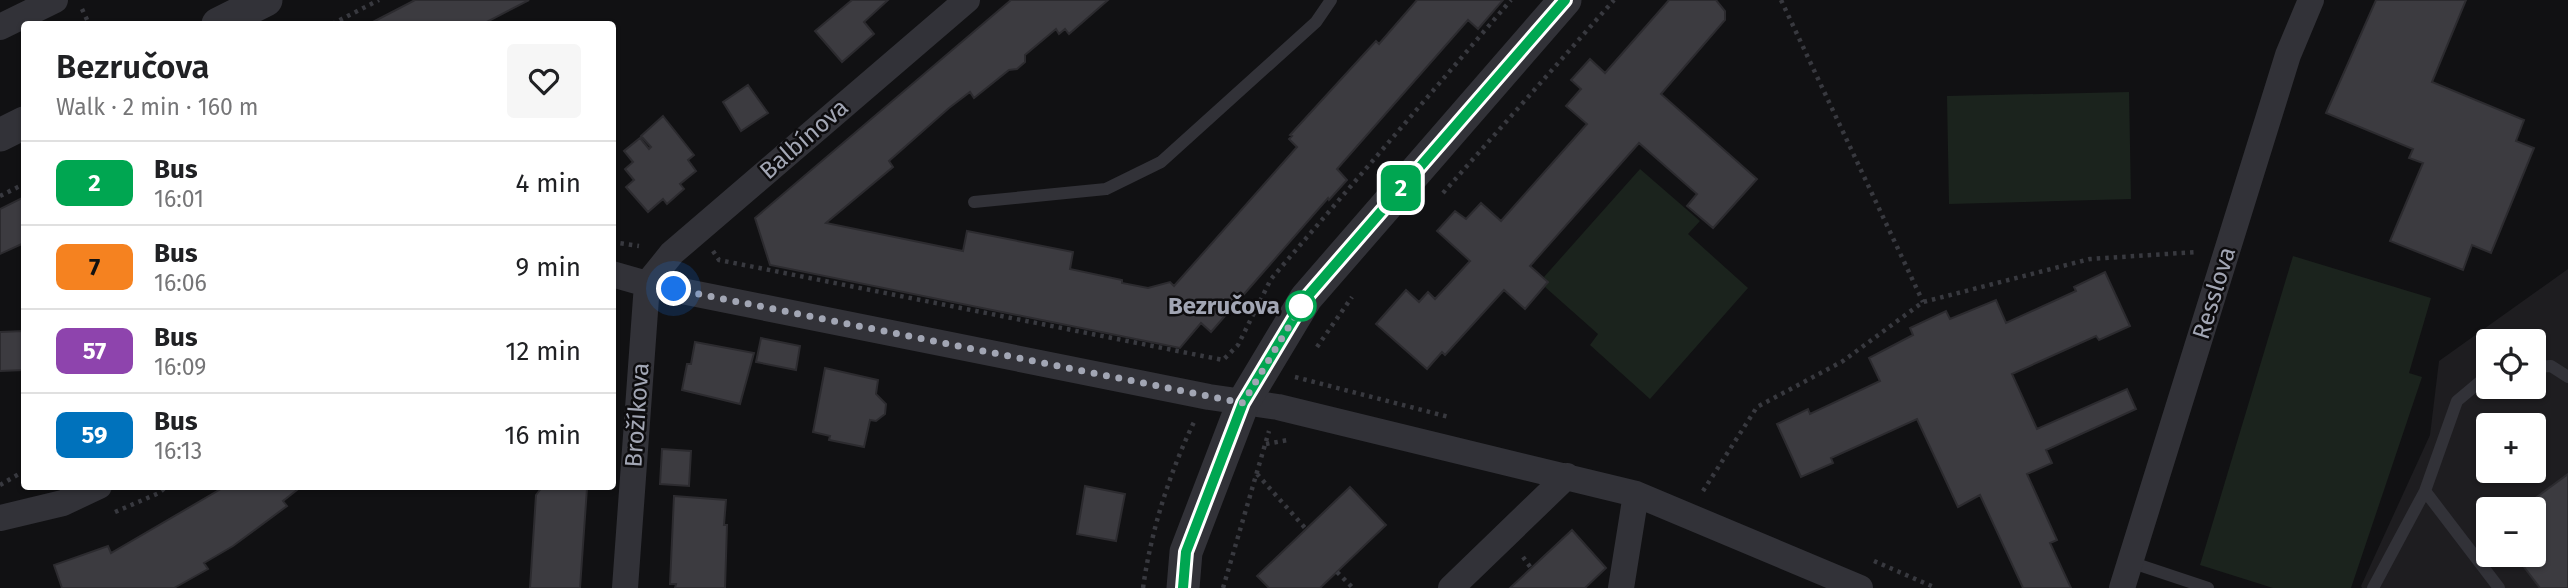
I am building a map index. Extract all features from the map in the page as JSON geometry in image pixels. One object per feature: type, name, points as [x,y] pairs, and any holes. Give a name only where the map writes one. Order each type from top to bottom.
[{"type":"street","points":[[0,27],[55,0]]},
{"type":"street","points":[[224,21],[266,0]]},
{"type":"street","name":"Balbínova","points":[[647,284],[672,253],[967,0]]},
{"type":"street","points":[[1183,588],[1186,552],[1243,403],[1306,298],[1565,0]]},
{"type":"street","name":"Resslova","points":[[2122,588],[2288,55],[2311,0]]},
{"type":"street","points":[[0,135],[21,124]]},
{"type":"street","points":[[616,275],[647,284],[1278,408],[1636,494],[1860,588]]},
{"type":"street","name":"Brožíkova","points":[[625,588],[647,284]]},
{"type":"street","points":[[1451,588],[1567,477]]},
{"type":"street","points":[[0,518],[83,490]]},
{"type":"street","points":[[1620,588],[1636,494]]},
{"type":"lane","points":[[974,202],[1106,189],[1161,162],[1316,22],[1331,0]]},
{"type":"lane","points":[[2546,366],[2551,366],[2568,377]]},
{"type":"lane","points":[[2373,588],[2425,491],[2457,401],[2476,385]]},
{"type":"lane","points":[[2425,491],[2498,588]]},
{"type":"lane","points":[[2130,562],[2208,588]]},
{"type":"path","points":[[338,21],[379,0]]},
{"type":"path","points":[[715,245],[714,255],[719,260],[1223,360],[1238,345],[1271,279],[1511,0]]},
{"type":"path","points":[[1434,202],[1614,0]]},
{"type":"path","points":[[1781,0],[1923,302]]},
{"type":"path","points":[[82,8],[88,21]]},
{"type":"path","points":[[0,196],[21,186]]},
{"type":"path","points":[[616,243],[639,246]]},
{"type":"path","points":[[1703,491],[1758,407],[1843,361],[1923,302],[2090,259],[2199,252]]},
{"type":"path","points":[[1310,357],[1353,295]]},
{"type":"path","points":[[1295,377],[1302,367]]},
{"type":"path","points":[[1143,588],[1148,553],[1177,457],[1197,415]]},
{"type":"path","points":[[1223,588],[1273,420]]},
{"type":"path","points":[[0,485],[21,473]]},
{"type":"path","points":[[1257,473],[1306,529]]},
{"type":"path","points":[[1337,572],[1353,588]]},
{"type":"shaded area","points":[[2129,92],[2131,199],[1949,204],[1947,96]]},
{"type":"shaded area","points":[[1640,169],[1700,221],[1688,234],[1748,288],[1650,399],[1590,345],[1598,334],[1545,287],[1548,282],[1544,277]]},
{"type":"shaded area","points":[[2293,256],[2431,298],[2409,373],[2422,377],[2351,588],[2273,588],[2200,565]]},
{"type":"shaded area","points":[[2568,269],[2568,588],[2362,588],[2430,435],[2439,361],[2476,335],[2476,399],[2546,399],[2546,329],[2484,329]]},
{"type":"building","points":[[415,0],[529,0],[489,21],[375,21]]},
{"type":"building","points":[[852,0],[888,0],[864,22],[874,34],[842,62],[815,31]]},
{"type":"building","points":[[1011,0],[1108,0],[1069,34],[1065,29],[1059,34],[1056,29],[1025,55],[1025,62],[1017,69],[1009,70],[974,98],[970,92],[949,108],[889,161],[893,167],[826,223],[963,251],[967,231],[1073,252],[1070,269],[1122,280],[1122,283],[1148,288],[1170,282],[1174,286],[1297,147],[1289,139],[1292,136],[1290,135],[1376,41],[1379,44],[1417,0],[1503,0],[1478,29],[1468,20],[1337,169],[1347,180],[1329,200],[1328,198],[1211,332],[1201,323],[1180,348],[770,265],[755,218]]},
{"type":"building","points":[[1669,0],[1716,0],[1725,11],[1725,20],[1661,94],[1757,179],[1713,228],[1687,206],[1697,194],[1639,143],[1530,266],[1548,282],[1525,309],[1504,290],[1445,355],[1442,352],[1427,369],[1376,324],[1406,290],[1419,302],[1428,292],[1435,299],[1470,261],[1437,231],[1455,211],[1466,219],[1481,203],[1501,221],[1587,124],[1566,106],[1581,89],[1571,80],[1590,59],[1605,73]]},
{"type":"building","points":[[2376,0],[2466,0],[2432,82],[2524,120],[2516,141],[2534,148],[2491,253],[2472,245],[2463,270],[2390,241],[2423,163],[2409,158],[2413,149],[2326,113]]},
{"type":"building","points":[[748,85],[768,113],[741,131],[723,102]]},
{"type":"building","points":[[663,116],[694,155],[688,160],[696,171],[680,184],[684,189],[667,204],[663,199],[648,212],[626,187],[634,180],[625,169],[633,162],[624,151],[640,138],[649,149],[651,147],[641,136]]},
{"type":"building","points":[[21,198],[21,244],[0,254],[0,209]]},
{"type":"building","points":[[2105,272],[2130,326],[2099,340],[2096,336],[2012,374],[2037,429],[2127,389],[2136,409],[2046,450],[2052,463],[2027,474],[2057,540],[2050,543],[2071,588],[2023,588],[1980,495],[1958,507],[1917,419],[1831,458],[1833,463],[1801,477],[1777,424],[1808,409],[1810,414],[1880,381],[1869,358],[1913,335],[1910,328],[1946,311],[1950,319],[1996,300],[2006,323],[2076,291],[2074,287]]},
{"type":"building","points":[[21,331],[21,370],[0,371],[0,332]]},
{"type":"building","points":[[761,338],[800,346],[796,370],[756,362]]},
{"type":"building","points":[[695,342],[754,353],[740,404],[682,390]]},
{"type":"building","points":[[825,368],[878,380],[876,394],[886,404],[885,414],[876,421],[870,420],[864,447],[829,440],[830,436],[813,432]]},
{"type":"building","points":[[662,449],[691,451],[689,486],[660,484]]},
{"type":"building","points":[[2568,474],[2568,588],[2540,588],[2524,567],[2546,567],[2546,497],[2537,497]]},
{"type":"building","points":[[1085,486],[1125,494],[1116,541],[1077,534]]},
{"type":"building","points":[[1350,487],[1386,525],[1320,588],[1269,588],[1257,576]]},
{"type":"building","points":[[219,490],[297,490],[283,501],[287,506],[233,546],[204,563],[208,569],[174,588],[62,588],[54,565],[108,546],[111,553]]},
{"type":"building","points":[[540,490],[587,490],[580,588],[530,588],[536,495]]},
{"type":"building","points":[[674,496],[726,500],[725,588],[675,588],[676,584],[670,584]]},
{"type":"building","points":[[1572,530],[1606,568],[1585,588],[1510,588]]},
{"type":"bus line","name":"2","points":[[1183,588],[1186,552],[1243,403],[1306,298],[1565,0]]},
{"type":"place","name":"Bezručova","points":[[1301,306]]},
{"type":"route","points":[[674,289],[1243,403],[1306,298],[1301,306]]}]
